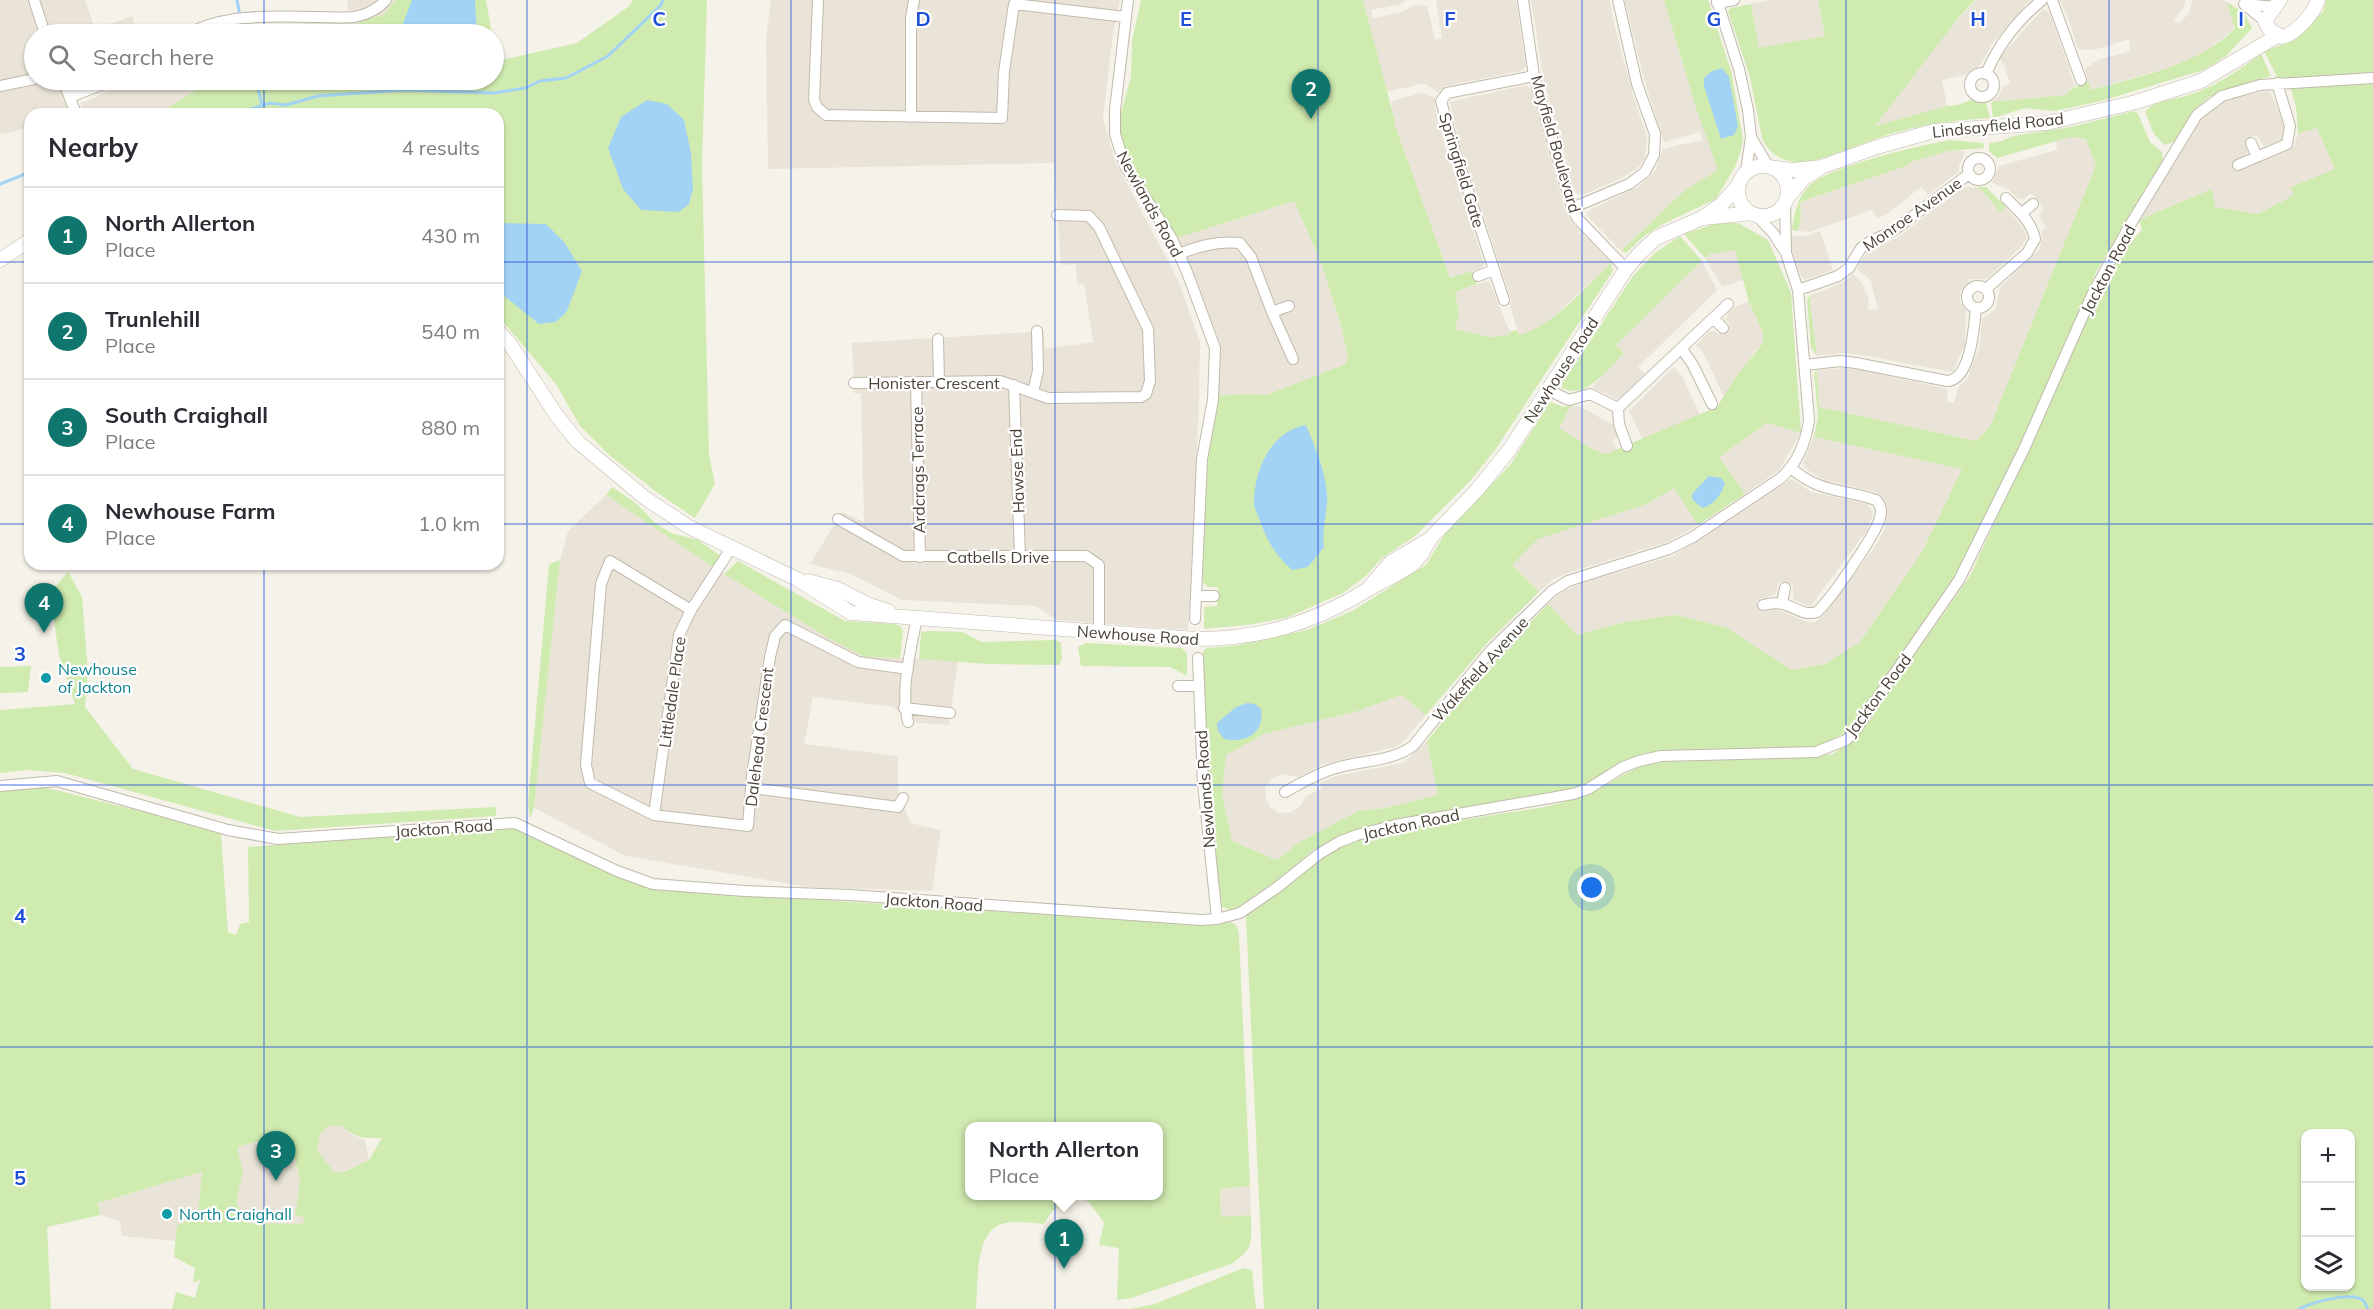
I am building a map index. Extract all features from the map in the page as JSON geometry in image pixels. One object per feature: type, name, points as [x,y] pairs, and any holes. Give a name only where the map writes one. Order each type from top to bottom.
[{"type":"street","points":[[34,0],[42,24]]},
{"type":"street","points":[[210,24],[263,17],[354,17],[379,8],[386,0]]},
{"type":"street","points":[[818,0],[814,100],[817,107],[826,115],[1002,118],[1004,72],[1015,2],[1126,17]]},
{"type":"street","points":[[911,117],[911,18],[914,0]]},
{"type":"street","name":"Newlands Road","points":[[1128,0],[1115,110],[1115,134],[1125,166],[1179,254],[1215,348],[1213,400],[1202,459],[1196,619]]},
{"type":"street","name":"Mayfield Boulevard","points":[[1523,0],[1534,76],[1572,208],[1578,219],[1626,269]]},
{"type":"street","points":[[1572,208],[1629,184],[1645,172],[1654,155],[1655,134],[1637,84],[1618,0]]},
{"type":"street","points":[[1734,0],[1717,2],[1739,69],[1748,110],[1751,136],[1746,171]]},
{"type":"street","points":[[1986,74],[2000,47],[2042,0]]},
{"type":"street","points":[[2052,0],[2082,80]]},
{"type":"street","name":"Lindsayfield Road","points":[[1786,201],[1804,178],[1821,167],[1877,147],[1934,131],[2047,123],[2136,102],[2201,81],[2277,36],[2293,32],[2316,7],[2318,0]]},
{"type":"street","points":[[2241,2],[2277,36]]},
{"type":"street","points":[[2241,2],[2277,3]]},
{"type":"street","name":"Lindsayfield Road","points":[[2241,57],[2277,3]]},
{"type":"street","name":"Springfield Gate","points":[[1504,300],[1441,101],[1447,93],[1534,76]]},
{"type":"street","name":"Jackton Road","points":[[0,786],[57,782],[228,830],[278,839],[515,823],[617,871],[653,884],[861,896],[1175,919],[1217,919],[1240,913],[1319,854],[1340,842],[1375,830],[1573,794],[1588,789],[1623,766],[1660,756],[1816,752],[1845,740],[1854,732],[1959,580],[2024,449],[2092,295],[2190,124],[2204,109],[2222,96],[2260,85],[2373,78]]},
{"type":"street","points":[[0,86],[24,81]]},
{"type":"street","points":[[2238,165],[2283,147],[2289,140],[2290,126],[2277,83]]},
{"type":"street","points":[[67,90],[74,108]]},
{"type":"street","points":[[70,98],[90,90]]},
{"type":"street","points":[[1751,136],[1771,167]]},
{"type":"street","points":[[2251,143],[2257,157]]},
{"type":"street","points":[[1756,166],[1771,167],[1781,172],[1787,183],[1786,201],[1771,215],[1753,214],[1744,209],[1738,199],[1737,188],[1746,171],[1756,166]]},
{"type":"street","name":"Lindsayfield Road","points":[[1771,167],[1793,170],[1821,167]]},
{"type":"street","name":"Monroe Avenue","points":[[1798,290],[1838,276],[1849,267],[1861,248],[1870,241],[1893,231],[1969,174]]},
{"type":"street","name":"Newhouse Road","points":[[504,338],[557,416],[578,442],[645,498],[667,514],[797,579],[851,613],[902,615],[1196,639],[1252,636],[1302,623],[1334,610],[1414,563],[1430,539],[1477,489],[1510,449],[1626,269],[1656,238],[1701,218],[1722,204],[1737,188]]},
{"type":"street","points":[[1986,289],[2027,253],[2035,239],[2034,232],[2022,213],[2006,198]]},
{"type":"street","name":"Wakefield Avenue","points":[[1786,201],[1786,253]]},
{"type":"street","points":[[2022,213],[2034,204]]},
{"type":"street","name":"Wakefield Avenue","points":[[1285,792],[1324,772],[1402,753],[1413,746],[1491,650],[1552,591],[1568,581],[1669,549],[1693,537],[1781,478],[1791,468],[1806,440],[1809,420],[1798,290],[1786,253],[1773,233],[1753,214]]},
{"type":"street","name":"Newhouse Road","points":[[1701,218],[1753,214]]},
{"type":"street","name":"Honister Crescent","points":[[854,383],[1000,381],[1048,398],[1141,397],[1146,394],[1150,381],[1148,329],[1099,227],[1089,216],[1057,215]]},
{"type":"street","points":[[1179,254],[1203,245],[1225,242],[1240,243],[1251,257],[1293,359]]},
{"type":"street","points":[[0,260],[24,244]]},
{"type":"street","points":[[1478,276],[1494,270]]},
{"type":"street","points":[[1976,286],[1986,289],[1989,296],[1988,302],[1983,307],[1976,308],[1968,301],[1968,293],[1976,286]]},
{"type":"street","points":[[1627,446],[1618,424],[1618,408],[1728,304]]},
{"type":"street","points":[[1272,312],[1289,306]]},
{"type":"street","points":[[1805,365],[1840,361],[1955,381],[1960,376],[1972,344],[1976,308]]},
{"type":"street","points":[[1713,318],[1723,328]]},
{"type":"street","points":[[1033,392],[1038,371],[1037,331]]},
{"type":"street","points":[[938,339],[939,381]]},
{"type":"street","points":[[1682,349],[1693,365],[1712,404]]},
{"type":"street","name":"Ardcrags Terrace","points":[[916,383],[920,557]]},
{"type":"street","name":"Hawse End","points":[[1014,385],[1020,557]]},
{"type":"street","points":[[1548,390],[1569,400],[1590,393],[1618,408]]},
{"type":"street","points":[[1763,605],[1773,602],[1782,603],[1813,614],[1821,609],[1872,537],[1881,510],[1876,500],[1818,486],[1805,481],[1791,468]]},
{"type":"street","name":"Catbells Drive","points":[[838,519],[903,556],[1086,556],[1099,565],[1099,632]]},
{"type":"street","name":"Littledale Place","points":[[654,815],[679,635],[691,610],[732,547]]},
{"type":"street","name":"Dalehead Crescent","points":[[691,610],[610,561],[602,584],[586,765],[590,783],[654,815],[748,826],[753,788],[752,776],[770,657],[775,636],[784,625],[858,662],[908,669]]},
{"type":"street","points":[[1782,603],[1785,588]]},
{"type":"street","points":[[1197,597],[1214,596]]},
{"type":"street","points":[[908,722],[904,708],[916,617]]},
{"type":"street","name":"Newlands Road","points":[[1198,658],[1203,783],[1217,919]]},
{"type":"street","points":[[1178,686],[1198,686]]},
{"type":"street","points":[[904,708],[950,713]]},
{"type":"street","points":[[753,788],[898,807],[903,798]]},
{"type":"shaded area","points":[[0,0],[85,0],[93,24],[24,24],[24,90],[68,90],[62,93],[66,108],[24,108],[24,129],[0,134]]},
{"type":"shaded area","points":[[347,0],[395,0],[386,14],[358,24],[295,24],[350,21]]},
{"type":"shaded area","points":[[771,0],[1120,0],[1113,33],[1103,119],[1116,163],[1178,280],[1200,342],[1188,630],[1057,620],[1036,606],[902,600],[851,574],[810,564],[842,512],[864,522],[861,394],[854,393],[852,343],[1044,331],[1045,349],[1093,342],[1084,284],[1077,283],[1076,264],[1061,265],[1054,163],[768,169],[766,39]]},
{"type":"shaded area","points":[[1363,0],[1406,0],[1401,4],[1371,10],[1373,18],[1403,12],[1413,5],[1427,6],[1435,40],[1442,38],[1436,0],[1516,0],[1526,66],[1521,71],[1445,86],[1438,93],[1426,84],[1387,92]]},
{"type":"shaded area","points":[[1531,0],[1610,0],[1634,99],[1647,137],[1645,158],[1640,166],[1618,180],[1582,195],[1576,193],[1573,186],[1544,81]]},
{"type":"shaded area","points":[[1625,0],[1664,0],[1695,105],[1719,170],[1685,190],[1621,251],[1587,214],[1590,210],[1640,186],[1655,171],[1663,149],[1702,140],[1700,132],[1664,142],[1644,79]]},
{"type":"shaded area","points":[[1772,0],[1818,0],[1825,36],[1759,49],[1751,4]]},
{"type":"shaded area","points":[[1976,0],[2030,0],[1992,44],[1980,65],[1964,75],[1942,80],[1947,106],[1874,127],[1949,29]]},
{"type":"shaded area","points":[[2059,0],[2186,0],[2183,9],[2174,20],[2179,24],[2189,13],[2193,0],[2222,0],[2227,2],[2235,28],[2205,52],[2185,63],[2090,90],[2085,69],[2097,60],[2131,51],[2129,39],[2094,50],[2078,48],[2067,15]]},
{"type":"shaded area","points":[[2043,9],[2050,13],[2075,86],[2066,92],[2067,95],[1991,102],[1999,96],[2003,86],[2010,84],[2004,64],[1999,58]]},
{"type":"shaded area","points":[[132,16],[134,24],[109,24]]},
{"type":"shaded area","points":[[1526,85],[1532,91],[1565,210],[1574,225],[1611,263],[1547,323],[1534,331],[1519,335],[1509,303],[1512,302],[1459,141],[1450,102]]},
{"type":"shaded area","points":[[109,90],[197,90],[168,108],[82,108],[80,103]]},
{"type":"shaded area","points":[[2267,91],[2271,94],[2286,127],[2286,138],[2264,146],[2256,135],[2245,140],[2248,151],[2246,155],[2233,163],[2237,171],[2294,146],[2298,134],[2317,128],[2336,169],[2291,187],[2294,195],[2258,214],[2215,207],[2212,189],[2139,220],[2197,123],[2214,105]]},
{"type":"shaded area","points":[[1422,93],[1435,98],[1435,109],[1446,148],[1484,264],[1481,268],[1450,278],[1393,122],[1395,121],[1391,101]]},
{"type":"shaded area","points":[[2071,137],[2087,139],[2096,165],[1990,428],[1976,441],[1819,407],[1817,370],[1843,368],[1948,389],[1947,402],[1954,403],[1958,388],[1968,378],[1980,345],[1982,319],[1996,309],[2000,287],[2039,250],[2041,231],[2046,227],[2039,216],[2044,208],[2031,193],[2024,199],[2019,199],[2008,189],[1992,183],[1999,166],[2057,150],[2056,141]]},
{"type":"shaded area","points":[[1949,151],[1963,151],[1959,171],[1928,195],[1921,187],[1887,214],[1877,218],[1872,210],[1809,232],[1798,231],[1801,218],[1800,202],[1909,165],[1909,162]]},
{"type":"shaded area","points":[[1962,188],[1982,190],[2000,212],[2006,207],[2024,229],[2027,237],[2023,245],[1991,275],[1986,279],[1970,279],[1960,292],[1960,302],[1966,310],[1965,344],[1953,372],[1844,353],[1817,356],[1811,295],[1840,284],[1853,274],[1862,283],[1869,299],[1868,309],[1878,310],[1871,281],[1857,269],[1866,254],[1873,247],[1897,238]]},
{"type":"shaded area","points":[[1294,201],[1322,265],[1341,326],[1348,358],[1344,366],[1266,395],[1217,396],[1220,343],[1189,262],[1177,238]]},
{"type":"shaded area","points":[[1820,231],[1833,270],[1804,280],[1795,265],[1791,236],[1807,236]]},
{"type":"shaded area","points":[[1735,249],[1745,279],[1722,287],[1705,258],[1711,254]]},
{"type":"shaded area","points":[[1702,261],[1717,290],[1638,367],[1645,374],[1620,399],[1592,387],[1624,353],[1616,345]]},
{"type":"shaded area","points":[[1487,281],[1490,283],[1511,335],[1489,337],[1455,329],[1459,314],[1455,292]]},
{"type":"shaded area","points":[[1749,302],[1763,333],[1763,343],[1754,352],[1724,397],[1703,352],[1696,345],[1710,331],[1720,335],[1730,325],[1726,320],[1729,311]]},
{"type":"shaded area","points":[[1674,367],[1682,376],[1700,415],[1643,440],[1629,411]]},
{"type":"shaded area","points":[[1571,406],[1579,406],[1615,426],[1619,436],[1612,440],[1617,450],[1606,454],[1594,450],[1559,428]]},
{"type":"shaded area","points":[[1767,423],[1801,433],[1779,470],[1745,494],[1719,457]]},
{"type":"shaded area","points":[[1814,437],[1962,469],[1922,552],[1859,643],[1825,664],[1792,670],[1727,628],[1677,615],[1625,622],[1577,635],[1548,604],[1562,592],[1582,583],[1673,556],[1792,479],[1811,492],[1868,504],[1873,514],[1867,530],[1810,607],[1793,599],[1793,585],[1779,581],[1776,594],[1756,600],[1761,612],[1776,609],[1807,622],[1815,622],[1823,616],[1874,548],[1885,529],[1887,513],[1886,503],[1882,496],[1875,492],[1821,479],[1805,468],[1803,463]]},
{"type":"shaded area","points":[[1674,488],[1698,525],[1667,542],[1568,573],[1553,579],[1539,592],[1512,565],[1538,538],[1647,504]]},
{"type":"shaded area","points":[[606,495],[715,568],[865,657],[958,660],[949,725],[908,722],[894,707],[813,697],[804,744],[898,756],[898,790],[910,823],[941,830],[932,891],[808,887],[626,856],[534,808],[560,560],[568,531]]},
{"type":"shaded area","points":[[1401,695],[1426,715],[1402,743],[1395,747],[1323,764],[1298,777],[1282,774],[1273,778],[1265,787],[1266,798],[1270,807],[1279,813],[1292,812],[1301,805],[1306,796],[1322,788],[1320,783],[1336,776],[1403,763],[1427,741],[1438,795],[1385,808],[1358,811],[1298,843],[1277,860],[1232,841],[1222,794],[1225,755],[1264,734],[1358,711]]},
{"type":"shaded area","points":[[328,1126],[343,1126],[350,1134],[365,1140],[369,1160],[343,1172],[333,1172],[317,1150],[320,1135]]},
{"type":"shaded area","points":[[259,1141],[273,1153],[295,1158],[300,1181],[295,1216],[304,1217],[304,1225],[248,1223],[236,1203],[243,1171],[237,1147]]},
{"type":"shaded area","points":[[202,1172],[198,1215],[177,1226],[176,1241],[122,1236],[120,1221],[100,1215],[98,1203]]},
{"type":"shaded area","points":[[1250,1186],[1251,1215],[1221,1218],[1220,1189]]},
{"type":"green space","points":[[395,0],[486,0],[490,24],[358,24],[385,14]]},
{"type":"green space","points":[[633,0],[707,0],[702,163],[709,455],[715,484],[695,518],[659,494],[608,454],[580,426],[556,384],[504,323],[504,108],[168,108],[197,90],[504,90],[504,59],[577,43],[628,7]]},
{"type":"green space","points":[[1141,0],[1363,0],[1394,123],[1450,278],[1472,271],[1477,284],[1455,292],[1459,314],[1455,329],[1489,337],[1510,335],[1509,332],[1517,330],[1519,335],[1557,315],[1611,263],[1613,271],[1495,450],[1470,481],[1415,536],[1382,558],[1367,575],[1343,593],[1286,618],[1204,629],[1204,607],[1217,606],[1218,587],[1208,587],[1203,582],[1205,471],[1217,396],[1266,395],[1344,365],[1348,358],[1341,326],[1322,265],[1294,201],[1177,238],[1129,165],[1119,120],[1131,77],[1132,41]]},
{"type":"green space","points":[[1664,0],[1708,0],[1731,71],[1743,139],[1735,167],[1716,199],[1663,224],[1644,236],[1626,253],[1621,251],[1685,190],[1718,170],[1695,105]]},
{"type":"green space","points":[[1818,0],[1975,0],[1959,17],[1875,126],[1971,100],[1986,103],[1990,118],[1908,129],[1810,161],[1795,162],[1777,156],[1768,149],[1762,138],[1750,77],[1728,11],[1731,8],[1751,4],[1759,48],[1825,36]]},
{"type":"green space","points":[[2326,0],[2373,0],[2373,75],[2279,81],[2264,51],[2295,40],[2323,12]]},
{"type":"green space","points":[[2227,2],[2245,14],[2252,28],[2226,56],[2204,70],[2101,101],[2055,111],[2025,108],[1993,118],[1991,102],[2067,95],[2066,92],[2088,81],[2091,90],[2149,74],[2185,61],[2219,42],[2235,29]]},
{"type":"green space","points":[[2261,54],[2271,76],[2209,97],[2195,109],[2174,142],[2164,145],[2154,134],[2145,112],[2149,108],[2211,86]]},
{"type":"green space","points":[[2373,83],[2373,1309],[1264,1309],[1246,916],[1248,912],[1332,851],[1378,833],[1545,807],[1587,796],[1643,765],[1661,762],[1794,758],[1833,754],[1856,738],[1970,576],[2113,263],[2142,230],[2139,220],[2212,189],[2215,207],[2258,214],[2294,195],[2291,187],[2335,169],[2317,128],[2298,134],[2296,107],[2291,89]]},
{"type":"green space","points":[[2134,111],[2138,114],[2150,142],[2162,152],[2163,160],[2097,270],[2027,436],[1949,590],[1856,721],[1843,734],[1816,748],[1645,753],[1621,763],[1578,788],[1395,820],[1347,833],[1312,851],[1281,878],[1232,911],[1221,906],[1210,825],[1203,651],[1207,648],[1239,645],[1307,630],[1352,611],[1426,565],[1446,532],[1511,464],[1550,402],[1564,407],[1571,406],[1559,428],[1594,450],[1606,454],[1717,407],[1737,375],[1763,343],[1763,333],[1749,302],[1735,250],[1711,254],[1705,258],[1684,234],[1718,223],[1738,223],[1768,240],[1791,293],[1801,433],[1767,423],[1719,457],[1745,494],[1698,525],[1674,488],[1647,504],[1538,539],[1512,565],[1539,592],[1489,641],[1426,715],[1401,695],[1358,711],[1264,734],[1226,755],[1222,794],[1232,841],[1277,860],[1298,843],[1358,811],[1385,808],[1438,795],[1427,741],[1493,661],[1548,604],[1577,635],[1625,622],[1677,615],[1727,628],[1792,670],[1825,664],[1859,643],[1922,552],[1962,469],[1814,437],[1818,417],[1814,373],[1817,370],[1819,407],[1976,441],[1990,427],[2096,165],[2086,139],[2071,137],[1997,158],[1989,151],[1989,143],[2013,136],[2071,127]]},
{"type":"green space","points":[[1950,140],[1983,143],[1984,148],[1949,151],[1910,162],[1909,165],[1800,202],[1801,218],[1798,231],[1792,230],[1801,197],[1818,179],[1875,158]]},
{"type":"green space","points":[[1986,187],[2006,207],[2000,212],[1982,190],[1972,188]]},
{"type":"green space","points":[[1680,236],[1702,261],[1616,345],[1624,353],[1604,374],[1588,387],[1579,390],[1571,391],[1562,388],[1562,384],[1633,276],[1655,253]]},
{"type":"green space","points":[[1811,295],[1817,356],[1811,348],[1807,299]]},
{"type":"green space","points":[[612,487],[637,504],[655,523],[671,533],[698,540],[722,557],[715,568],[606,495]]},
{"type":"green space","points":[[560,560],[534,808],[530,819],[528,803],[549,564]]},
{"type":"green space","points":[[738,561],[845,621],[895,624],[901,627],[903,632],[900,658],[865,657],[830,639],[724,574]]},
{"type":"green space","points":[[68,572],[82,597],[88,673],[85,707],[133,769],[300,817],[496,807],[496,816],[275,831],[65,773],[28,770],[0,773],[0,710],[75,704],[59,655],[50,593]]},
{"type":"green space","points":[[921,632],[963,632],[981,642],[1056,640],[1061,643],[1062,657],[1059,665],[988,664],[919,659]]},
{"type":"green space","points":[[1086,643],[1182,648],[1187,654],[1187,676],[1170,667],[1081,666],[1078,647]]},
{"type":"green space","points":[[31,666],[28,692],[0,693],[0,667]]},
{"type":"green space","points":[[39,786],[221,834],[228,932],[236,935],[240,924],[249,922],[248,847],[514,827],[633,883],[668,890],[1209,925],[1231,922],[1237,926],[1250,1186],[1220,1189],[1221,1217],[1251,1215],[1250,1244],[1244,1254],[1231,1264],[1131,1298],[1117,1300],[1119,1248],[1099,1245],[1104,1223],[1089,1202],[1083,1200],[1163,1200],[1163,1122],[965,1122],[965,1200],[1076,1200],[1065,1203],[1052,1211],[1044,1224],[1012,1222],[993,1229],[986,1237],[979,1261],[976,1309],[172,1309],[176,1292],[195,1298],[200,1280],[193,1283],[195,1268],[174,1257],[177,1226],[198,1214],[202,1172],[98,1203],[100,1215],[47,1227],[51,1309],[0,1309],[0,789]],"holes":[[[328,1126],[342,1126],[361,1137],[382,1138],[369,1160],[344,1172],[334,1172],[317,1150],[320,1135]],[[259,1141],[273,1153],[295,1158],[300,1181],[295,1216],[304,1217],[303,1224],[248,1223],[236,1203],[243,1171],[237,1147]]]},
{"type":"green space","points":[[1243,1268],[1252,1270],[1256,1309],[1129,1309],[1155,1304]]},
{"type":"water","points":[[412,0],[475,0],[476,24],[403,24]]},
{"type":"water","points":[[1722,68],[1729,77],[1738,126],[1734,135],[1721,139],[1704,86],[1704,78],[1712,71]]},
{"type":"water","points":[[647,100],[667,104],[684,120],[691,153],[693,189],[689,204],[679,212],[641,210],[623,189],[608,148],[621,117]]},
{"type":"water","points":[[504,223],[546,224],[564,242],[582,271],[567,311],[556,322],[539,324],[504,296]]},
{"type":"water","points":[[1306,425],[1325,477],[1327,503],[1323,534],[1324,547],[1308,567],[1292,570],[1276,553],[1266,536],[1255,508],[1255,490],[1261,465],[1274,444],[1283,435]]},
{"type":"water","points":[[1709,476],[1721,478],[1725,483],[1716,499],[1710,505],[1702,508],[1692,499],[1692,494]]},
{"type":"water","points":[[1247,703],[1255,704],[1261,709],[1260,725],[1257,731],[1239,740],[1224,739],[1218,731],[1217,723],[1236,707]]},
{"type":"waterway","points":[[237,0],[240,16]]},
{"type":"waterway","points":[[403,90],[494,93],[525,88],[540,81],[566,78],[608,56],[661,5],[663,0]]},
{"type":"waterway","points":[[258,90],[262,105]]},
{"type":"waterway","points":[[254,108],[270,103],[286,105],[318,96],[403,90]]},
{"type":"waterway","points":[[0,184],[24,174]]},
{"type":"waterway","points":[[2299,1309],[2342,1297],[2359,1298],[2364,1301],[2368,1309]]},
{"type":"place","name":"Trunlehill","points":[[1311,119]]},
{"type":"place","name":"Newhouse Farm","points":[[44,633]]},
{"type":"place","name":"Newhouse of Jackton","points":[[46,678]]},
{"type":"place","name":"South Craighall","points":[[276,1181]]},
{"type":"place","name":"North Craighall","points":[[167,1214]]},
{"type":"place","name":"North Allerton","points":[[1064,1269]]}]
